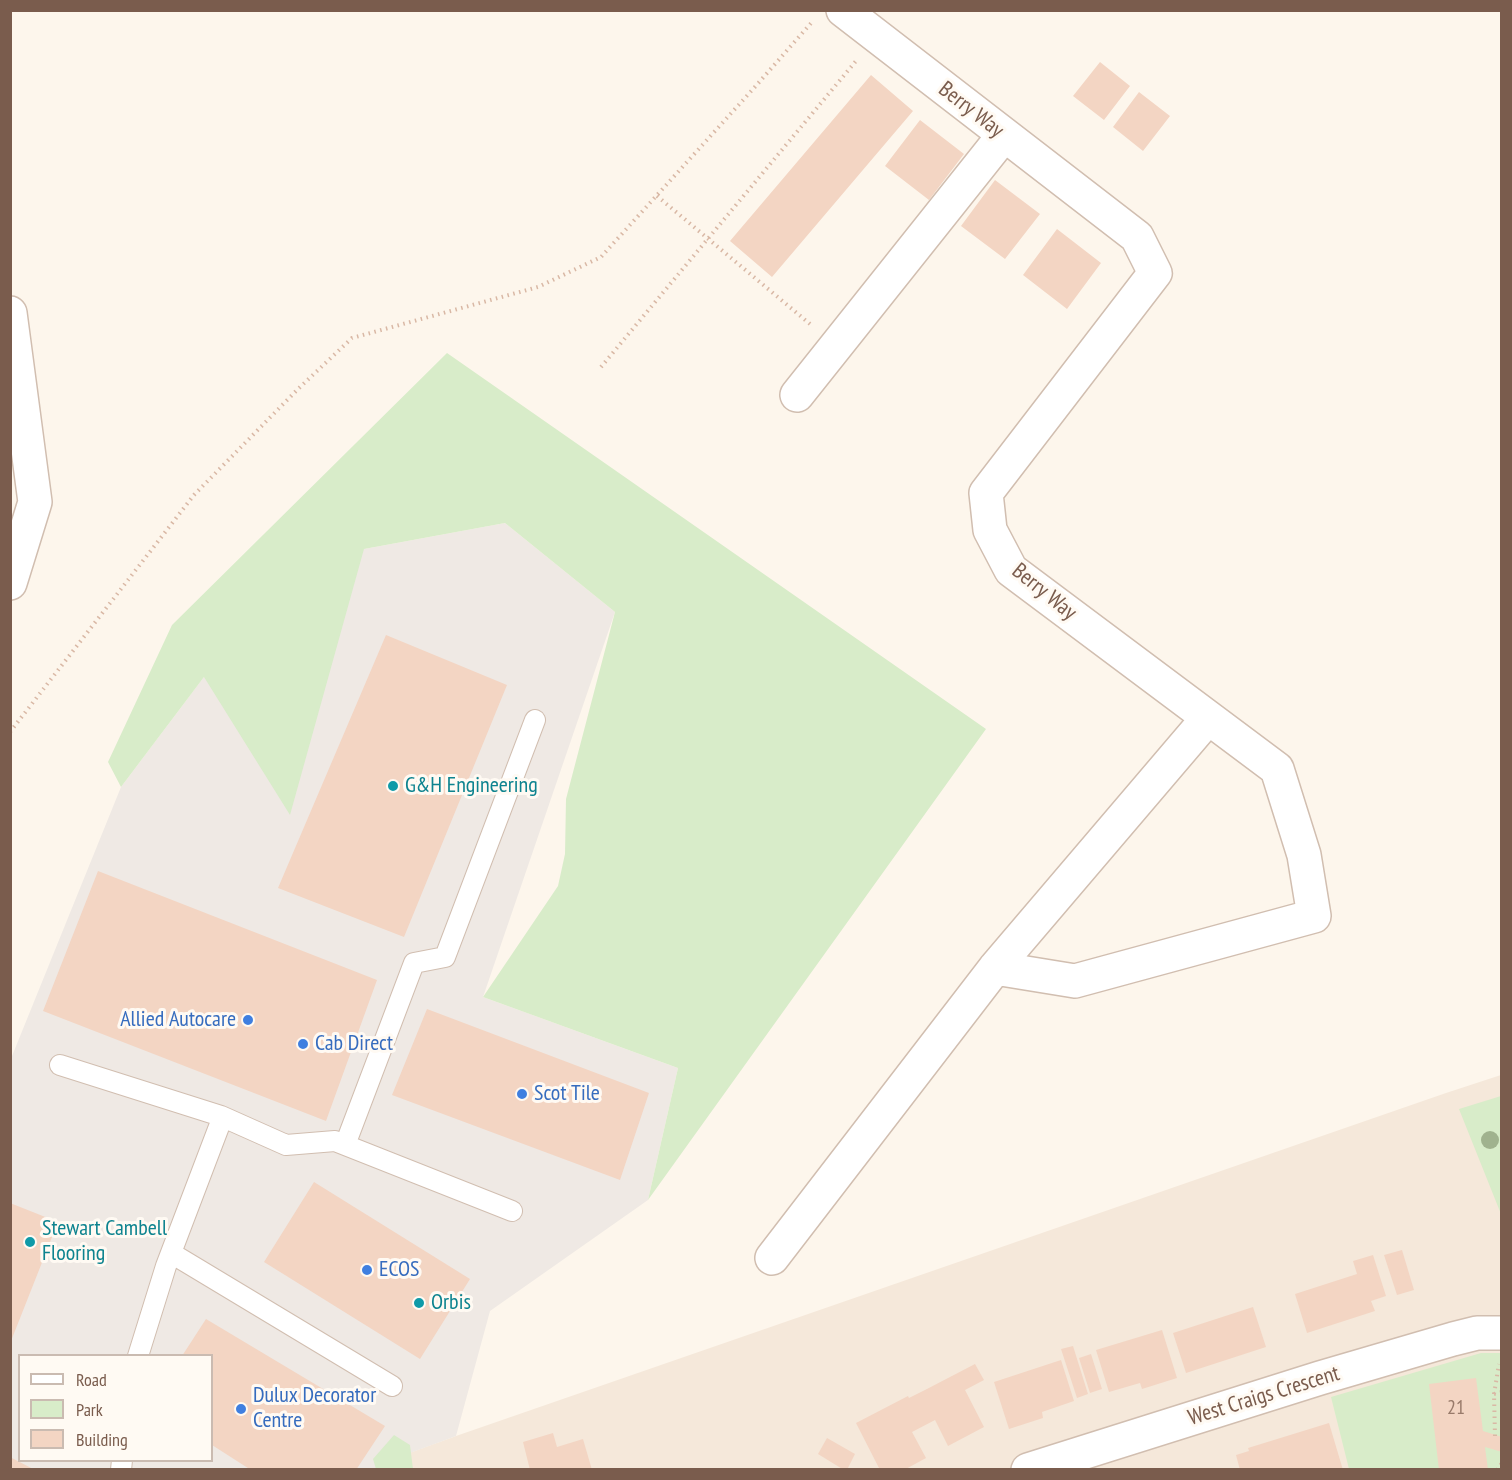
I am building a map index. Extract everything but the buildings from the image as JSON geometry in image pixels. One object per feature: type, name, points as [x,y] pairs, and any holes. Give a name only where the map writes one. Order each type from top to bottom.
[{"type":"street","name":"Berry Way","points":[[829,15],[876,37],[1137,237],[1155,273],[986,493],[990,530],[1011,570],[1277,769],[1304,855],[1314,916],[1075,981],[995,968]]},
{"type":"street","points":[[797,395],[1004,135]]},
{"type":"street","points":[[10,313],[35,502],[10,583]]},
{"type":"street","points":[[772,1258],[995,968],[1208,718]]},
{"type":"street","name":"West Craigs Crescent","points":[[1028,1470],[1320,1378],[1453,1339],[1477,1333],[1501,1344]]},
{"type":"lane","points":[[345,1145],[414,963],[445,957],[535,720]]},
{"type":"lane","points":[[60,1065],[222,1116],[286,1145],[335,1141],[512,1211]]},
{"type":"lane","points":[[139,1354],[166,1266],[222,1116]]},
{"type":"lane","points":[[171,1253],[392,1386]]},
{"type":"path","points":[[10,732],[194,495],[298,389],[352,338],[538,287],[601,257],[829,15]]},
{"type":"path","points":[[601,367],[876,37]]},
{"type":"path","points":[[657,196],[836,345]]},
{"type":"path","points":[[1495,1436],[1494,1394],[1501,1344]]},
{"type":"path","points":[[1494,1394],[1502,1392]]},
{"type":"path","points":[[1497,1470],[1502,1463]]},
{"type":"shaded area","points":[[505,523],[615,612],[483,997],[678,1068],[648,1200],[490,1311],[456,1436],[399,1457],[401,1469],[11,1469],[10,1061],[121,787],[204,677],[364,549]]},
{"type":"shaded area","points":[[1501,1075],[1501,1469],[401,1470],[398,1457],[456,1436]]},
{"type":"green space","points":[[447,353],[986,729],[648,1200],[678,1068],[483,997],[558,886],[565,854],[566,799],[615,612],[505,523],[364,549],[290,815],[204,677],[121,787],[108,762],[172,625]]},
{"type":"green space","points":[[1502,1096],[1501,1214],[1459,1109]]},
{"type":"green space","points":[[1481,1353],[1501,1353],[1501,1469],[1349,1469],[1331,1397]]},
{"type":"green space","points":[[394,1435],[410,1445],[413,1469],[376,1469],[373,1459]]},
{"type":"place","name":"G&H Engineering","points":[[393,786]]},
{"type":"place","name":"Allied Autocare","points":[[248,1020]]},
{"type":"place","name":"Cab Direct","points":[[303,1044]]},
{"type":"place","name":"Scot Tile","points":[[522,1094]]},
{"type":"place","name":"Stewart Cambell Flooring","points":[[30,1242]]},
{"type":"place","name":"ECOS","points":[[367,1270]]},
{"type":"place","name":"Orbis","points":[[419,1303]]},
{"type":"place","name":"Dulux Decorator Centre","points":[[241,1409]]}]
